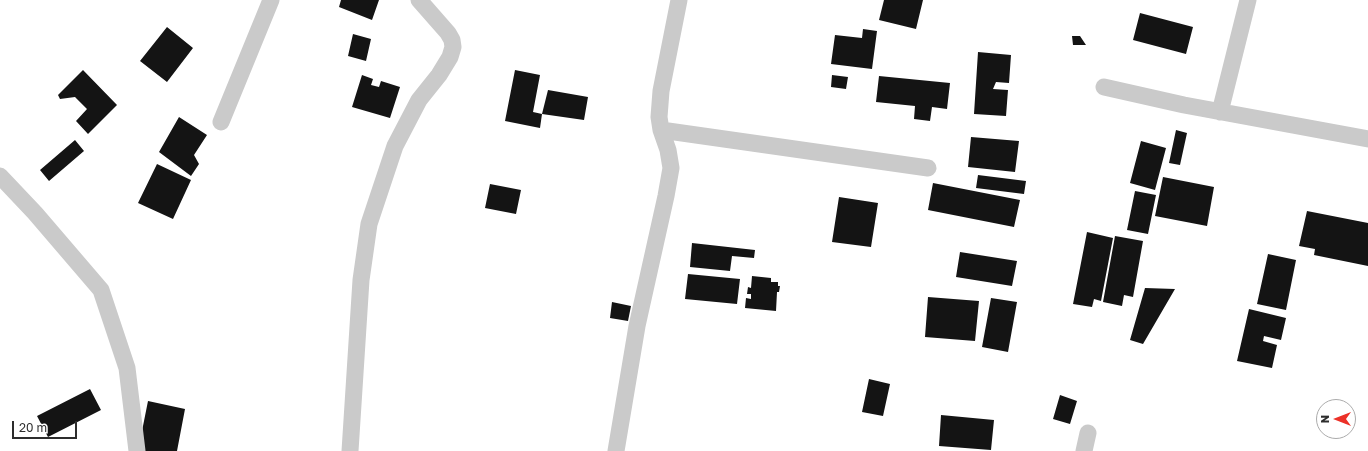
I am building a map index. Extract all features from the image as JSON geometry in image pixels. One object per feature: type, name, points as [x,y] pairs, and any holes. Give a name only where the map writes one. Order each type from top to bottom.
[{"type":"street","points":[[221,122],[271,0]]},
{"type":"street","points":[[350,451],[361,280],[369,224],[395,146],[419,100],[439,75],[450,57],[453,47],[452,40],[448,33],[419,0]]},
{"type":"street","points":[[616,451],[637,326],[671,168],[668,150],[661,130],[659,117],[661,91],[679,0]]},
{"type":"street","points":[[1220,112],[1248,0]]},
{"type":"street","points":[[1104,87],[1184,106],[1368,139]]},
{"type":"street","points":[[661,130],[928,168]]},
{"type":"street","points":[[0,176],[35,213],[101,290],[127,368],[137,451]]},
{"type":"street","points":[[1084,451],[1088,433]]},
{"type":"building","points":[[341,0],[379,0],[372,20],[339,7]]},
{"type":"building","points":[[884,0],[923,0],[916,29],[879,20]]},
{"type":"building","points":[[1140,13],[1193,27],[1186,54],[1133,40]]},
{"type":"building","points":[[167,27],[193,48],[167,82],[140,61]]},
{"type":"building","points":[[863,29],[877,31],[872,69],[831,64],[835,35],[862,38]]},
{"type":"building","points":[[353,34],[371,39],[366,61],[348,56]]},
{"type":"building","points":[[1072,36],[1080,36],[1086,45],[1073,45]]},
{"type":"building","points":[[978,52],[1011,55],[1009,83],[996,82],[993,89],[1008,90],[1006,116],[974,114]]},
{"type":"building","points":[[83,70],[117,105],[88,134],[76,121],[87,109],[75,97],[60,99],[58,95]]},
{"type":"building","points":[[515,70],[540,75],[533,112],[542,114],[540,128],[505,121]]},
{"type":"building","points":[[362,75],[373,79],[371,85],[379,87],[381,81],[400,87],[390,118],[352,107]]},
{"type":"building","points":[[832,75],[848,77],[846,89],[831,87]]},
{"type":"building","points":[[879,76],[950,83],[947,109],[932,107],[930,121],[914,119],[915,106],[876,102]]},
{"type":"building","points":[[548,90],[588,97],[584,120],[542,114]]},
{"type":"building","points":[[179,117],[207,135],[194,155],[199,164],[191,176],[159,152]]},
{"type":"building","points":[[1176,130],[1187,133],[1180,165],[1169,163]]},
{"type":"building","points":[[971,137],[1019,141],[1015,172],[968,167]]},
{"type":"building","points":[[75,140],[84,151],[49,181],[40,170]]},
{"type":"building","points":[[1141,141],[1166,148],[1155,190],[1130,183]]},
{"type":"building","points":[[157,164],[191,180],[173,219],[138,203]]},
{"type":"building","points":[[978,175],[1026,181],[1024,194],[976,188]]},
{"type":"building","points":[[1163,177],[1214,187],[1207,226],[1155,216]]},
{"type":"building","points":[[933,183],[1020,200],[1014,227],[928,210]]},
{"type":"building","points":[[490,184],[521,190],[516,214],[485,208]]},
{"type":"building","points":[[1135,191],[1156,195],[1148,234],[1127,230]]},
{"type":"building","points":[[839,197],[878,203],[871,247],[832,242]]},
{"type":"building","points":[[1307,211],[1368,223],[1368,266],[1314,255],[1315,249],[1299,246]]},
{"type":"building","points":[[1087,232],[1113,238],[1101,301],[1094,299],[1092,307],[1073,304]]},
{"type":"building","points":[[1115,236],[1143,241],[1133,297],[1124,295],[1122,306],[1103,302]]},
{"type":"building","points":[[692,243],[755,250],[754,258],[732,256],[730,271],[690,267]]},
{"type":"building","points":[[960,252],[1017,261],[1012,286],[956,277]]},
{"type":"building","points":[[1268,254],[1296,260],[1286,310],[1257,304]]},
{"type":"building","points":[[688,274],[740,279],[737,304],[685,299]]},
{"type":"building","points":[[752,276],[771,278],[771,282],[778,282],[778,286],[780,286],[779,292],[777,292],[776,311],[745,308],[746,298],[751,299],[751,294],[747,294],[748,287],[751,288]]},
{"type":"building","points":[[1145,288],[1175,289],[1143,344],[1130,340]]},
{"type":"building","points":[[928,297],[979,301],[975,341],[925,337]]},
{"type":"building","points":[[991,298],[1017,302],[1008,352],[982,347]]},
{"type":"building","points":[[612,302],[631,306],[628,321],[610,318]]},
{"type":"building","points":[[1249,309],[1286,318],[1281,340],[1264,336],[1263,341],[1277,345],[1272,368],[1237,361]]},
{"type":"building","points":[[869,379],[890,384],[883,416],[862,412]]},
{"type":"building","points":[[90,389],[101,410],[48,437],[37,416]]},
{"type":"building","points":[[1060,395],[1077,401],[1070,424],[1053,419]]},
{"type":"building","points":[[148,401],[185,409],[177,451],[138,451]]},
{"type":"building","points":[[941,415],[994,420],[991,450],[939,446]]}]
